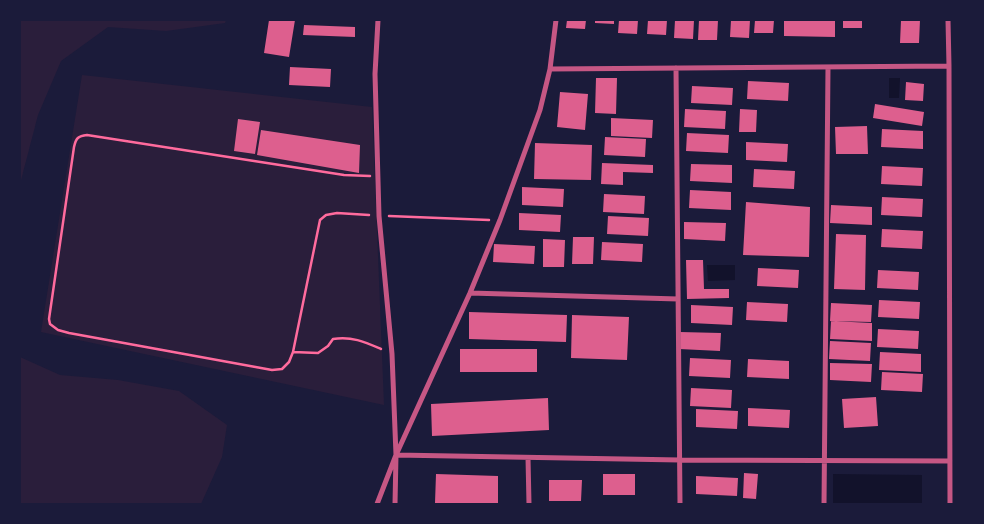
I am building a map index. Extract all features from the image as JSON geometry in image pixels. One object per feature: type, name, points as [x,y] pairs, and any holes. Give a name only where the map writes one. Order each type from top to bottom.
[{"type":"street","points":[[378,20],[375,97],[379,216],[392,354],[396,455],[395,504]]},
{"type":"street","points":[[377,504],[396,455],[470,293],[500,220],[540,110],[550,69],[556,20]]},
{"type":"street","points":[[948,20],[950,504]]},
{"type":"street","points":[[550,69],[949,66]]},
{"type":"street","points":[[824,504],[828,67]]},
{"type":"street","points":[[676,68],[680,504]]},
{"type":"street","points":[[470,293],[678,299]]},
{"type":"street","points":[[396,455],[680,460],[950,461]]},
{"type":"street","points":[[528,458],[529,504]]},
{"type":"path","points":[[378,175],[344,175],[87,135],[80,136],[75,140],[49,319],[50,324],[58,330],[69,333],[272,370],[282,369],[289,362],[293,352],[320,220],[326,215],[337,213],[500,220]]},
{"type":"path","points":[[293,352],[318,353],[328,346],[333,339],[344,337],[360,340],[392,354]]},
{"type":"shaded area","points":[[20,20],[226,20],[225,23],[166,31],[108,27],[61,61],[38,115],[20,184]]},
{"type":"shaded area","points":[[82,75],[372,107],[384,405],[41,332]]},
{"type":"shaded area","points":[[889,78],[900,78],[899,98],[889,98]]},
{"type":"shaded area","points":[[707,265],[735,265],[735,280],[708,281]]},
{"type":"shaded area","points":[[20,357],[60,375],[118,380],[179,391],[227,425],[222,457],[201,504],[20,504]]},
{"type":"shaded area","points":[[833,474],[922,475],[922,504],[833,504]]},
{"type":"building","points":[[269,20],[295,20],[289,57],[264,53]]},
{"type":"building","points":[[567,20],[586,20],[585,29],[566,28]]},
{"type":"building","points":[[595,20],[614,20],[614,24],[595,23]]},
{"type":"building","points":[[619,20],[638,20],[637,34],[618,33]]},
{"type":"building","points":[[648,20],[667,20],[666,35],[647,34]]},
{"type":"building","points":[[675,20],[694,20],[693,39],[674,38]]},
{"type":"building","points":[[699,20],[718,20],[717,40],[698,40]]},
{"type":"building","points":[[731,20],[750,20],[749,38],[730,37]]},
{"type":"building","points":[[755,20],[774,20],[773,33],[754,33]]},
{"type":"building","points":[[784,20],[835,20],[835,37],[784,36]]},
{"type":"building","points":[[843,20],[862,20],[862,28],[843,28]]},
{"type":"building","points":[[901,20],[920,20],[919,43],[900,43]]},
{"type":"building","points":[[304,25],[355,27],[355,37],[303,35]]},
{"type":"building","points":[[290,67],[331,69],[330,87],[289,85]]},
{"type":"building","points":[[596,78],[617,78],[616,114],[595,113]]},
{"type":"building","points":[[748,81],[789,83],[788,101],[747,99]]},
{"type":"building","points":[[906,82],[924,84],[923,101],[905,100]]},
{"type":"building","points":[[692,86],[733,88],[732,105],[691,103]]},
{"type":"building","points":[[560,92],[588,94],[585,130],[557,127]]},
{"type":"building","points":[[875,104],[924,112],[922,126],[873,118]]},
{"type":"building","points":[[685,109],[726,111],[725,129],[684,127]]},
{"type":"building","points":[[740,109],[757,110],[756,132],[739,132]]},
{"type":"building","points":[[611,118],[653,120],[652,138],[611,136]]},
{"type":"building","points":[[238,119],[260,122],[255,154],[234,151]]},
{"type":"building","points":[[867,126],[868,154],[836,154],[835,127]]},
{"type":"building","points":[[882,129],[923,131],[923,149],[881,147]]},
{"type":"building","points":[[261,130],[360,145],[359,173],[257,155]]},
{"type":"building","points":[[687,133],[729,135],[728,153],[686,151]]},
{"type":"building","points":[[605,137],[646,139],[645,157],[604,155]]},
{"type":"building","points":[[746,142],[788,144],[787,162],[746,160]]},
{"type":"building","points":[[535,143],[592,145],[591,180],[534,179]]},
{"type":"building","points":[[602,163],[653,165],[653,173],[623,172],[623,185],[601,184]]},
{"type":"building","points":[[691,164],[732,165],[732,183],[690,181]]},
{"type":"building","points":[[882,166],[923,168],[922,186],[881,184]]},
{"type":"building","points":[[754,169],[795,171],[794,189],[753,187]]},
{"type":"building","points":[[522,187],[564,189],[563,207],[522,205]]},
{"type":"building","points":[[690,190],[731,192],[731,210],[689,208]]},
{"type":"building","points":[[604,194],[645,196],[644,214],[603,212]]},
{"type":"building","points":[[882,197],[923,199],[922,217],[881,215]]},
{"type":"building","points":[[746,202],[810,207],[809,257],[743,255]]},
{"type":"building","points":[[831,205],[872,207],[872,225],[830,223]]},
{"type":"building","points":[[519,213],[561,215],[560,232],[519,230]]},
{"type":"building","points":[[608,216],[649,218],[648,236],[607,234]]},
{"type":"building","points":[[684,222],[726,223],[725,241],[684,239]]},
{"type":"building","points":[[882,229],[923,231],[922,249],[881,247]]},
{"type":"building","points":[[836,234],[866,235],[865,290],[834,289]]},
{"type":"building","points":[[573,237],[594,237],[593,264],[572,264]]},
{"type":"building","points":[[543,239],[565,240],[564,267],[543,267]]},
{"type":"building","points":[[602,242],[643,244],[642,262],[601,260]]},
{"type":"building","points":[[494,244],[535,246],[534,264],[493,262]]},
{"type":"building","points":[[686,260],[703,260],[704,289],[729,289],[729,298],[687,299]]},
{"type":"building","points":[[758,268],[799,270],[798,288],[757,286]]},
{"type":"building","points":[[878,270],[919,272],[918,290],[877,288]]},
{"type":"building","points":[[879,300],[920,302],[919,319],[878,317]]},
{"type":"building","points":[[747,302],[788,304],[787,322],[746,320]]},
{"type":"building","points":[[831,303],[872,305],[871,322],[830,321]]},
{"type":"building","points":[[691,305],[733,307],[732,325],[691,323]]},
{"type":"building","points":[[469,312],[567,315],[566,342],[469,339]]},
{"type":"building","points":[[572,315],[629,317],[627,360],[571,358]]},
{"type":"building","points":[[831,321],[872,323],[872,341],[830,339]]},
{"type":"building","points":[[878,329],[919,331],[918,349],[877,347]]},
{"type":"building","points":[[680,332],[721,333],[720,351],[679,349]]},
{"type":"building","points":[[830,341],[871,343],[870,361],[829,359]]},
{"type":"building","points":[[460,349],[537,349],[537,372],[460,372]]},
{"type":"building","points":[[880,352],[921,354],[921,372],[879,370]]},
{"type":"building","points":[[690,358],[731,360],[730,378],[689,376]]},
{"type":"building","points":[[748,359],[789,361],[789,379],[747,377]]},
{"type":"building","points":[[830,363],[872,364],[871,382],[830,380]]},
{"type":"building","points":[[882,372],[923,374],[922,392],[881,390]]},
{"type":"building","points":[[691,388],[732,390],[731,408],[690,406]]},
{"type":"building","points":[[876,397],[878,426],[844,428],[842,399]]},
{"type":"building","points":[[548,398],[549,430],[432,436],[431,404]]},
{"type":"building","points":[[748,408],[790,410],[789,428],[748,426]]},
{"type":"building","points":[[696,409],[738,411],[737,429],[696,427]]},
{"type":"building","points":[[744,473],[758,474],[756,499],[743,498]]},
{"type":"building","points":[[436,474],[498,476],[498,504],[435,503]]},
{"type":"building","points":[[603,474],[635,474],[635,495],[603,495]]},
{"type":"building","points":[[696,476],[738,478],[737,496],[696,494]]},
{"type":"building","points":[[549,480],[582,480],[581,501],[549,501]]}]
